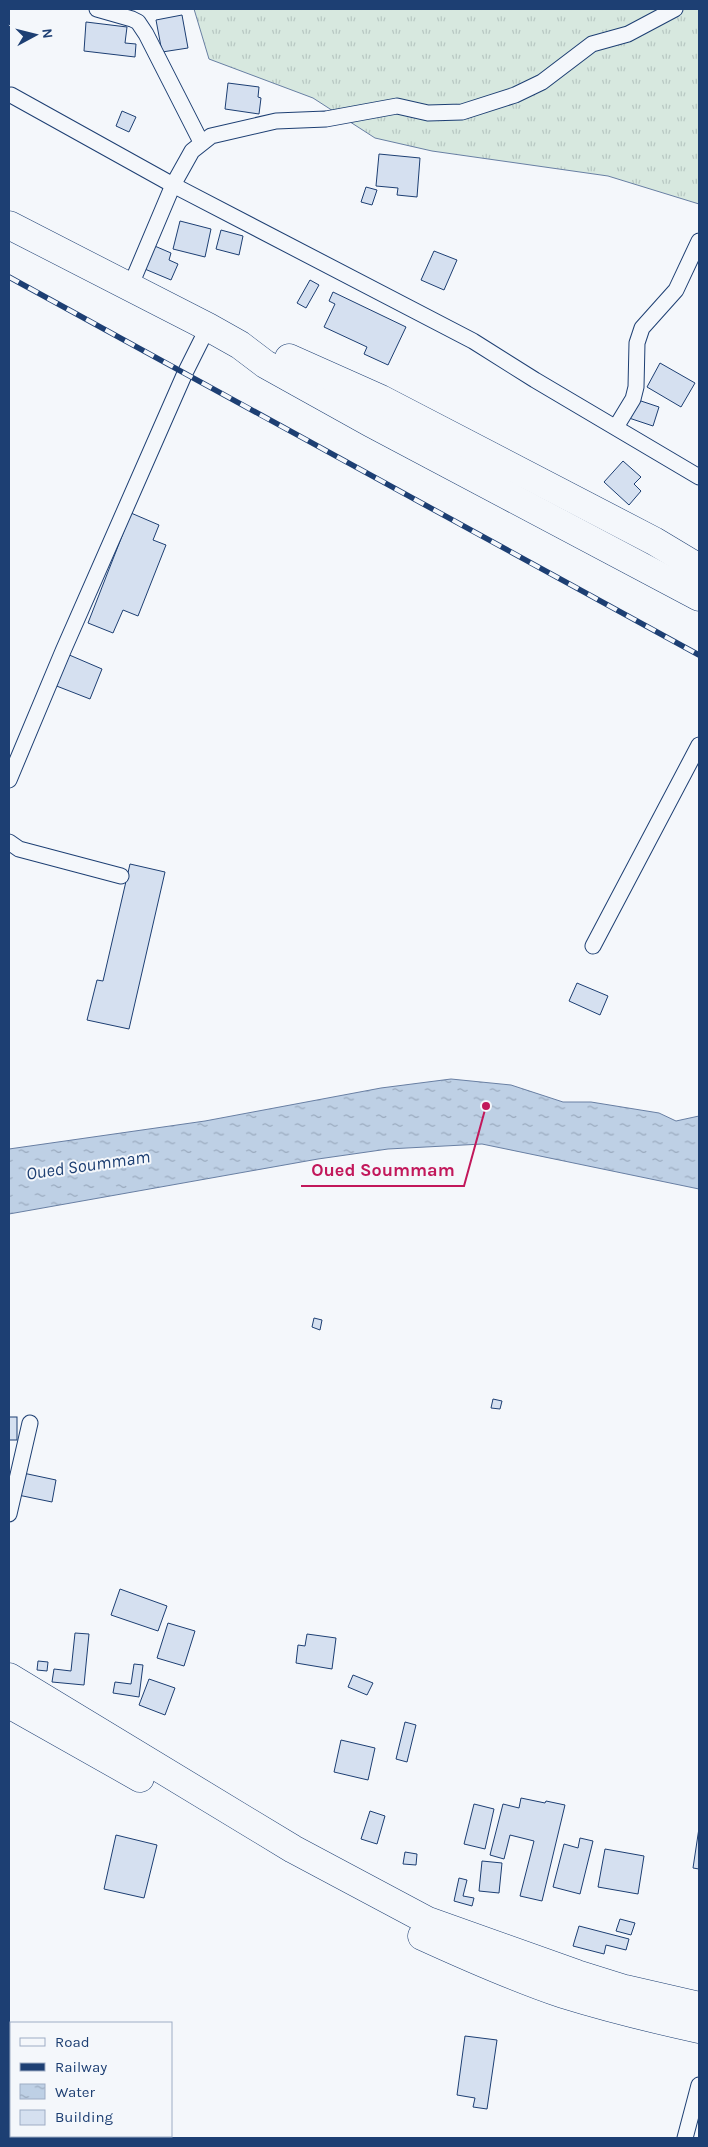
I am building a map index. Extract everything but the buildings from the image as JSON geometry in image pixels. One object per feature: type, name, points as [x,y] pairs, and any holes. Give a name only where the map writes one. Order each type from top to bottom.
[{"type":"highway","points":[[9,225],[208,327],[240,345],[265,364],[362,418],[699,597]]},
{"type":"highway","points":[[240,345],[273,351],[381,399],[654,541],[699,568]]},
{"type":"highway","points":[[9,1677],[293,1849],[428,1920],[577,1974],[625,1989],[699,2006]]},
{"type":"highway","points":[[9,1704],[291,1866],[412,1931],[509,1974],[561,1993],[611,2008],[699,2030]]},
{"type":"street","points":[[97,9],[138,22],[146,34],[201,142]]},
{"type":"street","points":[[130,287],[173,185],[192,151],[211,136],[276,121],[326,119],[397,106],[428,113],[462,112],[506,98],[542,82],[592,44],[628,34],[675,9]]},
{"type":"street","points":[[12,95],[173,185],[473,341],[699,477]]},
{"type":"street","points":[[616,427],[633,399],[636,387],[638,343],[642,328],[676,290],[699,241]]},
{"type":"street","points":[[9,780],[62,651],[184,374],[208,327]]},
{"type":"street","points":[[593,946],[699,745]]},
{"type":"street","points":[[9,842],[18,849],[121,876]]},
{"type":"street","points":[[9,1514],[30,1423]]},
{"type":"street","points":[[685,2138],[699,2085]]},
{"type":"green space","points":[[194,9],[699,9],[699,204],[608,176],[432,151],[375,138],[313,98],[209,59]]},
{"type":"water","points":[[451,1079],[511,1085],[563,1102],[591,1102],[659,1113],[676,1121],[699,1116],[699,1189],[482,1144],[388,1149],[318,1159],[9,1214],[9,1149],[205,1121],[381,1088]]},
{"type":"railway","points":[[9,277],[699,655]]},
{"type":"place","name":"Oued Soummam","points":[[486,1106]]}]
